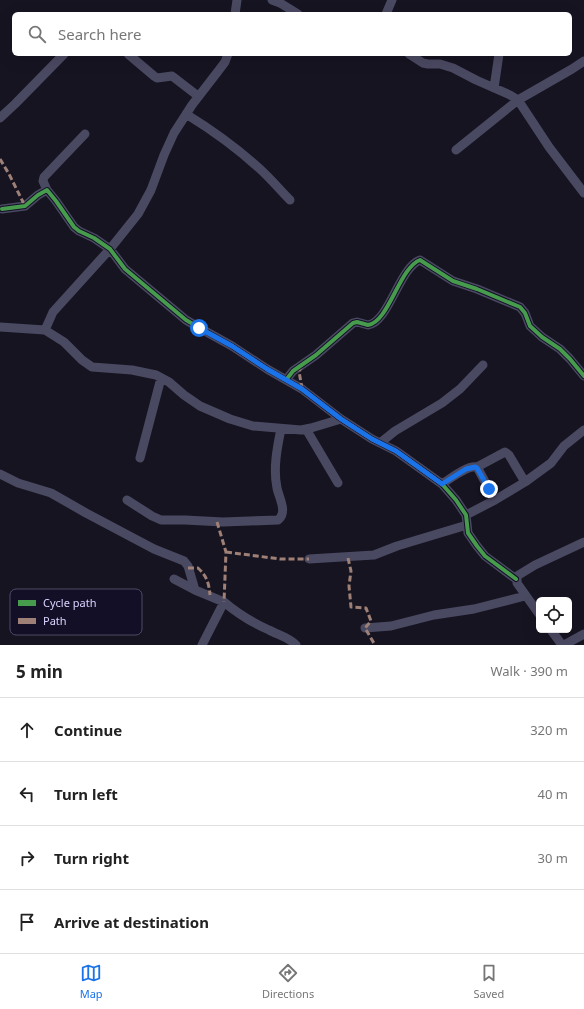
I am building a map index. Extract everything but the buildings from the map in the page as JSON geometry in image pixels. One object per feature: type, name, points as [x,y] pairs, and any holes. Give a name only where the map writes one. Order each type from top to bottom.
[{"type":"street","points":[[236,12],[237,0]]},
{"type":"street","points":[[272,0],[295,12]]},
{"type":"street","points":[[387,12],[392,0]]},
{"type":"street","points":[[0,118],[16,104],[62,56]]},
{"type":"street","points":[[130,56],[157,78],[172,76],[198,96]]},
{"type":"street","points":[[45,330],[53,312],[131,224],[151,190],[169,142],[198,96],[225,62],[227,56]]},
{"type":"street","points":[[412,56],[422,63],[440,64],[453,68],[518,100],[584,193]]},
{"type":"street","points":[[494,88],[499,56]]},
{"type":"street","points":[[456,150],[518,100],[584,61]]},
{"type":"street","points":[[186,114],[231,144],[261,169],[290,200]]},
{"type":"street","points":[[85,134],[44,177],[43,181],[47,190],[74,227],[110,249],[125,269],[186,320],[302,389],[341,419],[396,451],[442,484],[460,504],[466,515],[466,526],[471,539],[485,556],[516,579],[525,596],[536,610]]},
{"type":"street","points":[[2,209],[25,206],[38,195],[47,190]]},
{"type":"street","points":[[286,380],[295,369],[322,350],[353,323],[358,322],[368,325],[377,321],[409,268],[420,260],[453,281],[477,288],[520,307],[525,313],[530,326],[542,337],[560,349],[584,376]]},
{"type":"street","points":[[0,327],[45,330],[64,342],[86,364],[92,367],[132,370],[149,373],[169,382],[200,406],[224,417],[258,427],[306,429],[341,419]]},
{"type":"street","points":[[380,443],[395,431],[442,403],[460,389],[483,365]]},
{"type":"street","points":[[140,458],[161,378]]},
{"type":"street","points":[[127,500],[161,520],[223,522],[278,520],[283,514],[277,490],[275,471],[281,429]]},
{"type":"street","points":[[306,429],[338,483]]},
{"type":"street","points":[[466,515],[525,482],[551,463],[564,446],[584,430]]},
{"type":"street","points":[[442,484],[466,469],[473,467],[477,468],[505,452],[507,452],[525,482]]},
{"type":"street","points":[[477,468],[495,500]]},
{"type":"street","points":[[0,474],[18,483],[51,493],[148,546],[184,561],[188,566],[195,590]]},
{"type":"street","points":[[309,559],[374,555],[403,544],[466,526]]},
{"type":"street","points":[[516,579],[523,571],[584,542]]},
{"type":"street","points":[[174,579],[195,590],[224,602],[241,615],[268,630],[289,639],[296,645]]},
{"type":"street","points":[[365,628],[391,626],[434,615],[474,609],[525,596]]},
{"type":"street","points":[[202,645],[224,602]]},
{"type":"street","points":[[553,633],[563,645],[584,634]]},
{"type":"marked path","points":[[0,159],[25,206]]},
{"type":"marked path","points":[[302,366],[299,371],[302,389]]},
{"type":"marked path","points":[[217,522],[226,552],[224,602]]},
{"type":"marked path","points":[[226,552],[280,559],[309,559]]},
{"type":"marked path","points":[[348,558],[351,571],[349,586],[351,607],[366,608],[371,621],[365,628],[375,645]]},
{"type":"marked path","points":[[188,568],[198,568],[204,574],[207,580],[210,595]]},
{"type":"cycle path","points":[[2,209],[25,206],[38,195],[47,190],[74,227],[110,249],[125,269],[186,320],[302,389],[341,419],[372,439],[396,451],[442,484],[456,500],[466,515],[468,533],[477,546],[485,556],[516,579]]},
{"type":"cycle path","points":[[286,380],[293,371],[316,355],[353,323],[357,322],[368,325],[375,322],[382,315],[406,273],[420,260],[453,281],[477,289],[520,307],[525,313],[530,326],[542,337],[560,349],[584,376]]},
{"type":"route","points":[[199,328],[232,346],[267,369],[302,389],[341,419],[372,439],[396,451],[442,484],[466,469],[475,467],[489,489]]}]
